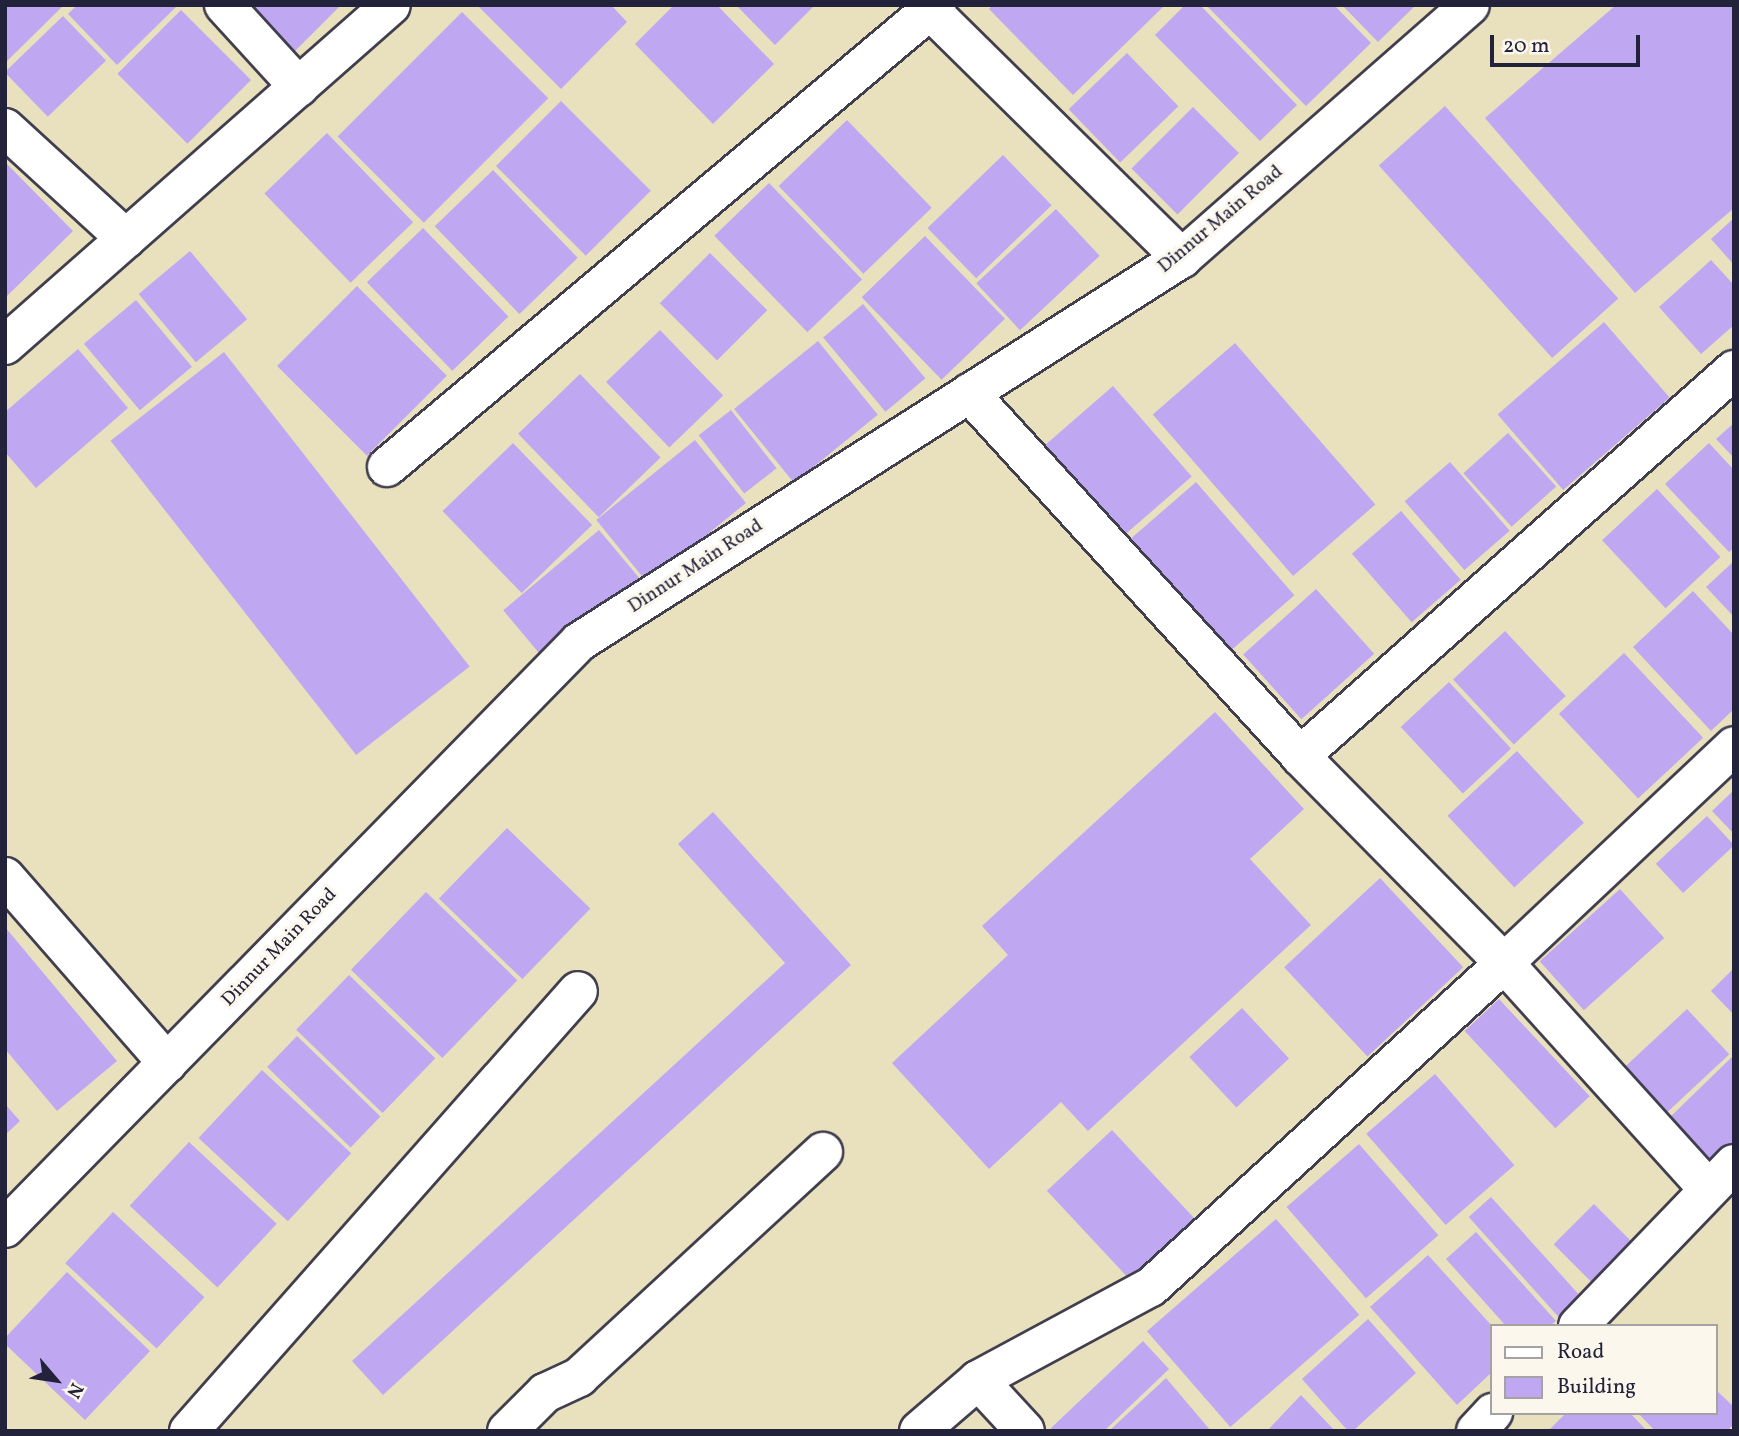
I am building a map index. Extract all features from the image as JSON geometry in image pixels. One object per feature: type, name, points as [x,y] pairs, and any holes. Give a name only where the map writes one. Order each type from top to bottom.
[{"type":"street","points":[[223,5],[299,86]]},
{"type":"street","points":[[5,345],[391,5]]},
{"type":"street","name":"Dinnur Main Road","points":[[5,1228],[579,642],[1182,258],[1470,5]]},
{"type":"street","points":[[387,467],[930,7],[1182,258]]},
{"type":"street","points":[[5,128],[126,239]]},
{"type":"street","points":[[1300,756],[1734,370]]},
{"type":"street","points":[[969,393],[1300,756],[1504,963],[1721,1176],[1580,1324]]},
{"type":"street","points":[[919,1431],[978,1380],[1152,1287],[1504,963],[1734,746]]},
{"type":"street","points":[[5,877],[167,1063]]},
{"type":"street","points":[[189,1431],[578,991]]},
{"type":"street","points":[[507,1431],[545,1393],[579,1377],[823,1152]]},
{"type":"street","points":[[978,1380],[1025,1431]]},
{"type":"street","points":[[1476,1431],[1491,1415]]},
{"type":"street","points":[[1506,1415],[1521,1431]]},
{"type":"building","points":[[5,5],[64,5],[5,63]]},
{"type":"building","points":[[77,5],[178,5],[117,65],[68,14]]},
{"type":"building","points":[[248,5],[341,5],[294,52]]},
{"type":"building","points":[[611,5],[627,22],[561,89],[479,7]]},
{"type":"building","points":[[674,5],[717,5],[774,64],[713,124],[635,44]]},
{"type":"building","points":[[736,5],[815,5],[775,45]]},
{"type":"building","points":[[993,5],[1165,5],[1073,95],[989,9]]},
{"type":"building","points":[[1185,5],[1200,5],[1297,105],[1260,141],[1155,35]]},
{"type":"building","points":[[1206,5],[1334,5],[1371,43],[1306,106]]},
{"type":"building","points":[[1342,5],[1416,5],[1378,42]]},
{"type":"building","points":[[1616,5],[1734,7],[1734,208],[1635,293],[1485,118]]},
{"type":"building","points":[[181,10],[251,80],[187,144],[117,74]]},
{"type":"building","points":[[462,12],[548,98],[424,223],[338,136]]},
{"type":"building","points":[[63,16],[106,61],[48,117],[5,72]]},
{"type":"building","points":[[1127,53],[1178,106],[1120,162],[1069,109]]},
{"type":"building","points":[[561,101],[651,191],[586,256],[496,166]]},
{"type":"building","points":[[1445,106],[1618,298],[1552,358],[1379,166]]},
{"type":"building","points":[[1193,107],[1239,153],[1177,214],[1131,169]]},
{"type":"building","points":[[847,120],[932,208],[863,274],[779,186]]},
{"type":"building","points":[[327,133],[413,222],[351,283],[264,193]]},
{"type":"building","points":[[1003,155],[1052,205],[976,278],[927,228]]},
{"type":"building","points":[[5,162],[73,231],[5,298]]},
{"type":"building","points":[[493,170],[578,258],[519,314],[435,226]]},
{"type":"building","points":[[769,183],[862,279],[807,332],[714,236]]},
{"type":"building","points":[[1056,209],[1100,256],[1020,330],[976,283]]},
{"type":"building","points":[[1734,218],[1734,265],[1711,239]]},
{"type":"building","points":[[423,228],[508,316],[452,371],[367,282]]},
{"type":"building","points":[[925,236],[1005,319],[942,380],[862,297]]},
{"type":"building","points":[[190,251],[247,319],[196,362],[139,294]]},
{"type":"building","points":[[710,253],[767,310],[717,360],[660,303]]},
{"type":"building","points":[[1711,260],[1734,285],[1734,325],[1701,354],[1659,307]]},
{"type":"building","points":[[357,286],[447,376],[367,456],[277,366]]},
{"type":"building","points":[[136,300],[192,367],[140,410],[84,344]]},
{"type":"building","points":[[863,304],[925,378],[886,412],[823,337]]},
{"type":"building","points":[[1604,322],[1670,397],[1563,490],[1498,415]]},
{"type":"building","points":[[660,330],[723,395],[669,448],[606,382]]},
{"type":"building","points":[[818,341],[878,415],[794,483],[734,409]]},
{"type":"building","points":[[1235,343],[1375,505],[1293,576],[1153,415]]},
{"type":"building","points":[[78,349],[128,408],[36,488],[5,452],[5,412]]},
{"type":"building","points":[[224,352],[470,666],[356,755],[111,441]]},
{"type":"building","points":[[580,374],[661,457],[599,517],[518,434]]},
{"type":"building","points":[[1113,386],[1192,477],[1123,536],[1044,446]]},
{"type":"building","points":[[731,410],[777,468],[744,494],[699,435]]},
{"type":"building","points":[[1734,423],[1734,458],[1716,439]]},
{"type":"building","points":[[1508,433],[1556,487],[1512,527],[1463,473]]},
{"type":"building","points":[[695,440],[746,503],[647,583],[596,520]]},
{"type":"building","points":[[513,443],[592,525],[522,593],[443,511]]},
{"type":"building","points":[[1709,443],[1734,470],[1734,548],[1729,552],[1665,484]]},
{"type":"building","points":[[1450,462],[1510,531],[1464,570],[1405,501]]},
{"type":"building","points":[[1196,482],[1294,595],[1226,654],[1128,541]]},
{"type":"building","points":[[1657,489],[1720,557],[1666,608],[1602,540]]},
{"type":"building","points":[[1401,511],[1461,580],[1412,622],[1352,554]]},
{"type":"building","points":[[599,530],[640,579],[544,659],[503,610]]},
{"type":"building","points":[[1734,561],[1734,617],[1706,587]]},
{"type":"building","points":[[1316,589],[1374,654],[1301,719],[1243,655]]},
{"type":"building","points":[[1693,591],[1734,635],[1734,709],[1711,731],[1633,647]]},
{"type":"building","points":[[1505,631],[1566,696],[1514,745],[1453,679]]},
{"type":"building","points":[[1624,653],[1703,738],[1638,799],[1559,714]]},
{"type":"building","points":[[1449,682],[1511,749],[1463,794],[1401,727]]},
{"type":"building","points":[[1215,712],[1304,809],[1250,859],[1311,925],[1088,1131],[1061,1102],[989,1169],[892,1063],[1008,955],[982,926]]},
{"type":"building","points":[[1517,751],[1584,823],[1514,887],[1448,816]]},
{"type":"building","points":[[1734,790],[1734,834],[1712,811]]},
{"type":"building","points":[[713,812],[851,965],[383,1395],[352,1361],[785,963],[678,844]]},
{"type":"building","points":[[1707,816],[1734,846],[1683,893],[1656,864]]},
{"type":"building","points":[[507,828],[590,909],[522,979],[439,898]]},
{"type":"building","points":[[1380,878],[1463,967],[1367,1057],[1284,967]]},
{"type":"building","points":[[1620,889],[1664,938],[1584,1010],[1540,961]]},
{"type":"building","points":[[426,892],[517,980],[442,1058],[351,970]]},
{"type":"building","points":[[5,927],[117,1061],[57,1111],[5,1049]]},
{"type":"building","points":[[1734,968],[1734,1015],[1711,991]]},
{"type":"building","points":[[349,975],[435,1058],[383,1113],[296,1030]]},
{"type":"building","points":[[1499,999],[1590,1096],[1555,1128],[1465,1031]]},
{"type":"building","points":[[1242,1008],[1289,1058],[1236,1108],[1189,1057]]},
{"type":"building","points":[[1687,1009],[1729,1054],[1658,1121],[1615,1076]]},
{"type":"building","points":[[297,1036],[380,1117],[351,1148],[267,1067]]},
{"type":"building","points":[[1734,1055],[1734,1141],[1709,1165],[1666,1121]]},
{"type":"building","points":[[262,1070],[351,1153],[288,1221],[199,1138]]},
{"type":"building","points":[[1435,1074],[1514,1165],[1446,1225],[1366,1134]]},
{"type":"building","points":[[5,1104],[20,1121],[5,1135]]},
{"type":"building","points":[[1112,1130],[1195,1219],[1130,1280],[1047,1191]]},
{"type":"building","points":[[189,1142],[277,1224],[217,1287],[130,1206]]},
{"type":"building","points":[[1359,1144],[1438,1235],[1366,1298],[1287,1207]]},
{"type":"building","points":[[1491,1197],[1582,1298],[1560,1318],[1469,1217]]},
{"type":"building","points":[[1594,1204],[1635,1245],[1595,1285],[1554,1244]]},
{"type":"building","points":[[113,1212],[204,1297],[157,1348],[65,1263]]},
{"type":"building","points":[[1276,1219],[1359,1315],[1230,1427],[1147,1331]]},
{"type":"building","points":[[1476,1232],[1556,1321],[1552,1324],[1504,1324],[1446,1259]]},
{"type":"building","points":[[1428,1255],[1490,1324],[1490,1374],[1457,1405],[1370,1307]]},
{"type":"building","points":[[67,1272],[150,1351],[85,1420],[5,1344],[5,1338]]},
{"type":"building","points":[[1368,1319],[1416,1373],[1353,1431],[1348,1431],[1302,1379]]},
{"type":"building","points":[[1143,1341],[1169,1369],[1104,1431],[1053,1431],[1051,1428]]},
{"type":"building","points":[[1166,1378],[1211,1431],[1109,1431]]},
{"type":"building","points":[[1718,1392],[1734,1407],[1734,1424],[1727,1431],[1655,1431],[1640,1415],[1718,1415]]},
{"type":"building","points":[[1301,1395],[1335,1431],[1267,1431]]},
{"type":"building","points":[[1564,1415],[1632,1415],[1647,1431],[1548,1431]]}]
